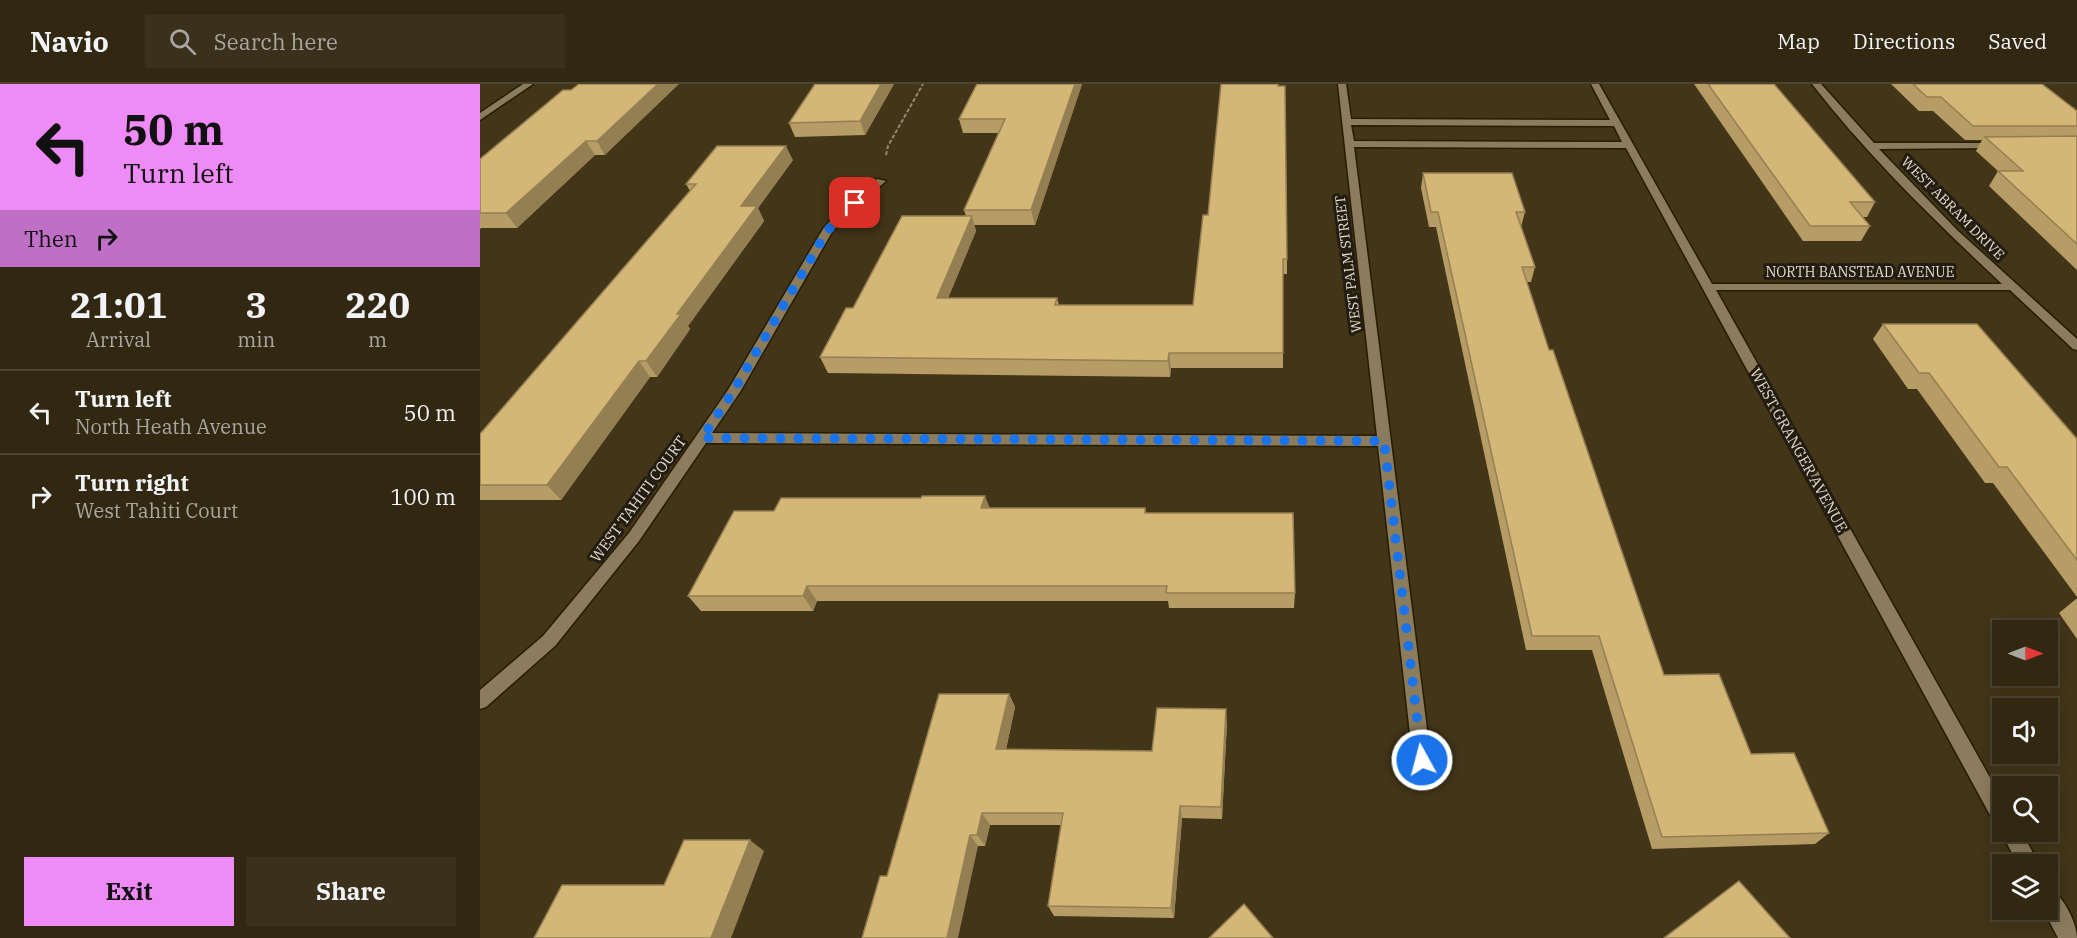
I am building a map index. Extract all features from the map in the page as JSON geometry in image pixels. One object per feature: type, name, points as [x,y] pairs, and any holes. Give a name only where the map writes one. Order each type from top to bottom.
[{"type":"street","points":[[480,117],[529,84]]},
{"type":"street","name":"WEST PALM STREET","points":[[1342,84],[1422,760]]},
{"type":"street","name":"WEST GRANGER AVENUE","points":[[1595,84],[1992,799]]},
{"type":"street","name":"WEST ABRAM DRIVE","points":[[1816,84],[1953,232],[2077,346]]},
{"type":"street","points":[[1347,122],[1617,123]]},
{"type":"street","points":[[1349,144],[1629,145]]},
{"type":"street","points":[[1871,146],[2008,145]]},
{"type":"street","name":"WEST TAHITI COURT","points":[[480,701],[549,641],[634,537],[733,392],[827,231],[842,214],[880,181]]},
{"type":"street","name":"NORTH BANSTEAD AVENUE","points":[[1708,287],[2011,286]]},
{"type":"street","points":[[702,438],[1384,441]]},
{"type":"street","points":[[2058,916],[2070,938]]},
{"type":"path","points":[[880,181],[888,146],[923,84]]},
{"type":"building","points":[[579,84],[658,84],[597,141],[586,141],[506,213],[480,213],[480,159],[563,90],[571,90]]},
{"type":"building","points":[[815,84],[881,84],[860,121],[789,123]]},
{"type":"building","points":[[977,84],[1075,84],[1031,210],[964,210],[1005,119],[959,119]]},
{"type":"building","points":[[1221,84],[1285,86],[1287,259],[1283,259],[1283,353],[1169,353],[1168,361],[820,357],[846,308],[853,308],[902,216],[972,216],[937,298],[1057,298],[1055,305],[1193,305],[1203,215],[1208,215]]},
{"type":"building","points":[[1708,84],[1774,84],[1875,202],[1850,202],[1870,226],[1810,226]]},
{"type":"building","points":[[1913,84],[2042,84],[2077,111],[2077,126],[1973,126],[1941,97],[1927,97]]},
{"type":"building","points":[[2077,136],[2077,244],[1998,171],[2023,171],[1985,137]]},
{"type":"building","points":[[717,146],[786,146],[741,206],[757,206],[677,314],[681,314],[646,361],[639,361],[547,485],[480,485],[480,434],[696,184],[686,184]]},
{"type":"building","points":[[1423,173],[1512,173],[1525,212],[1516,212],[1535,267],[1522,267],[1549,350],[1553,350],[1664,675],[1719,674],[1751,754],[1794,753],[1829,833],[1662,837],[1599,636],[1532,636],[1438,212],[1431,212]]},
{"type":"building","points":[[1883,324],[1977,324],[2077,439],[2077,560],[2007,467],[1999,467],[1929,373],[1919,373]]},
{"type":"building","points":[[922,496],[985,496],[981,508],[1145,508],[1145,513],[1293,513],[1295,593],[1166,593],[1167,586],[807,586],[803,596],[688,596],[734,511],[774,511],[781,498],[921,498]]},
{"type":"building","points":[[939,694],[1009,694],[996,749],[1152,751],[1157,708],[1226,709],[1221,807],[1180,806],[1171,908],[1048,906],[1063,813],[982,813],[977,835],[970,835],[947,938],[862,938],[880,876],[887,876]]},
{"type":"building","points":[[684,840],[750,840],[711,938],[534,938],[562,885],[664,885]]},
{"type":"building","points":[[1739,881],[1790,938],[1664,938]]},
{"type":"building","points":[[1244,904],[1273,938],[1209,938]]},
{"type":"route","points":[[855,203],[827,231],[733,392],[702,438],[1384,441],[1422,760]]}]
